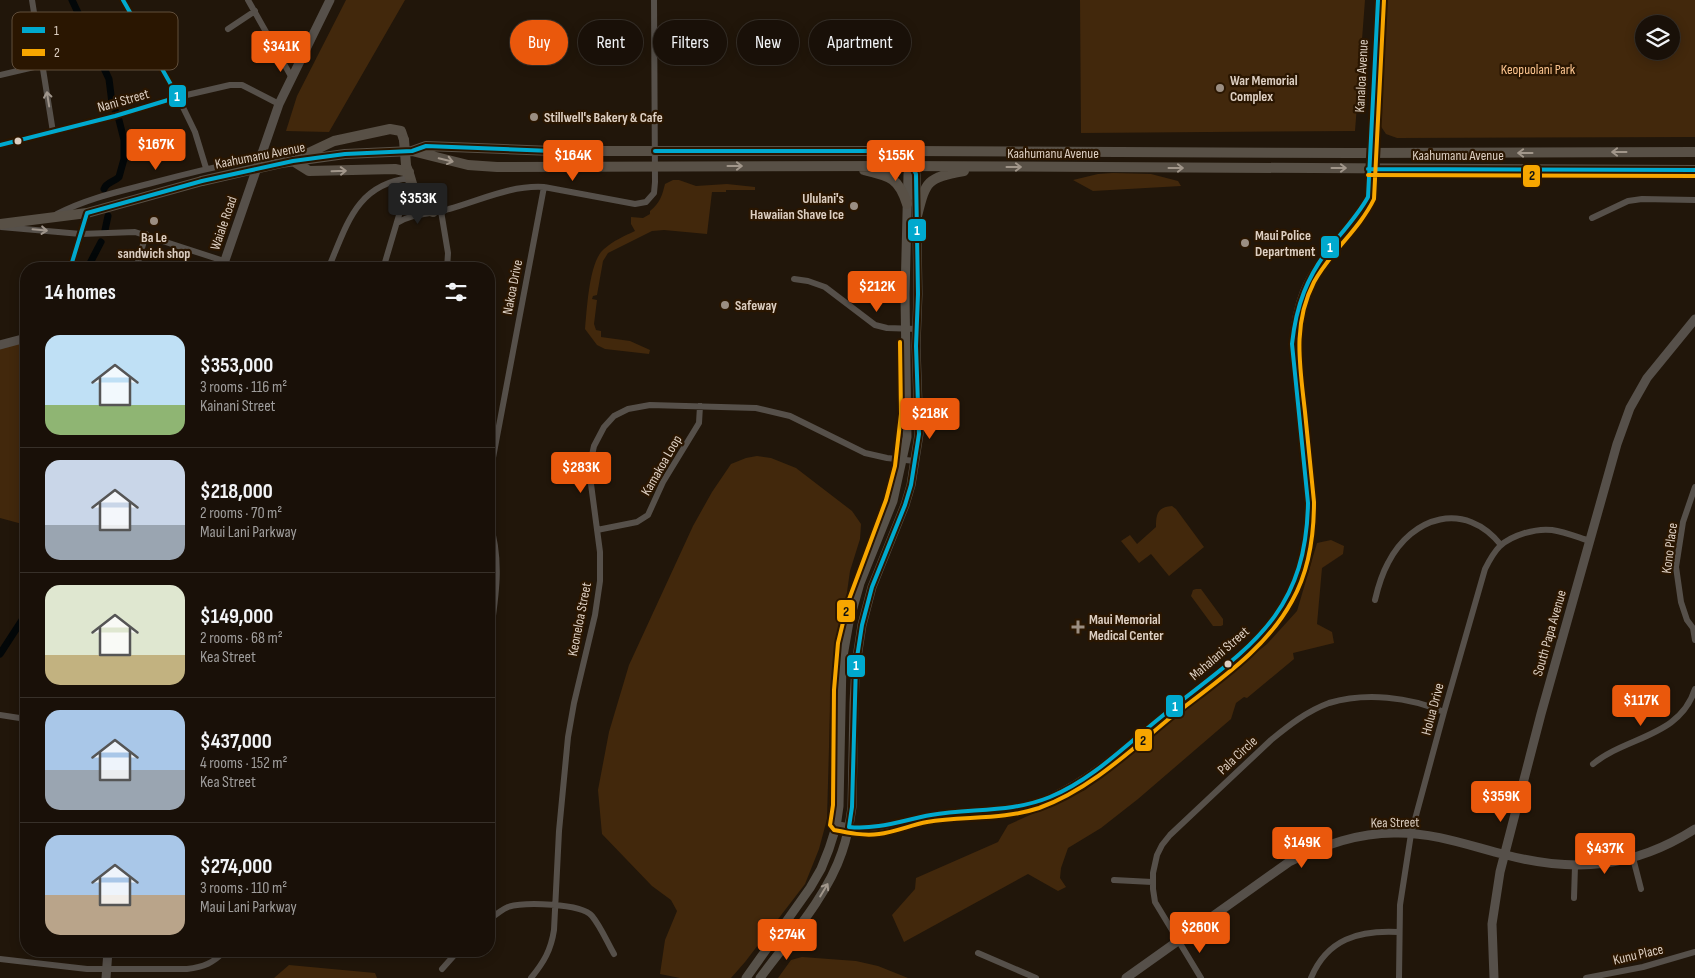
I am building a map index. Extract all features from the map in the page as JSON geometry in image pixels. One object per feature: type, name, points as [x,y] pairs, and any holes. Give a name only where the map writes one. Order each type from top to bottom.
[{"type":"main road","points":[[292,161],[334,141],[394,129],[401,131],[404,138],[408,172],[421,206],[437,212]]},
{"type":"main road","name":"Kaahumanu Avenue","points":[[412,151],[426,146],[552,151],[1695,152]]},
{"type":"main road","points":[[497,167],[506,162],[516,149],[522,161],[530,166]]},
{"type":"main road","points":[[760,978],[821,895],[833,875],[842,853],[849,826],[852,799],[856,664],[862,625],[872,587],[905,505],[919,434],[916,174],[912,166],[910,150]]},
{"type":"main road","name":"Kaahumanu Avenue","points":[[0,226],[87,213],[202,181],[281,163],[345,154],[412,151],[468,164],[497,167],[984,166],[1695,170]]},
{"type":"main road","points":[[292,161],[309,171],[395,169],[408,172]]},
{"type":"main road","points":[[846,166],[885,175],[892,179],[902,189],[907,204]]},
{"type":"main road","points":[[746,978],[810,888],[821,869],[836,824],[839,798],[842,662],[849,622],[860,582],[893,501],[907,428],[907,204],[908,174],[912,166]]},
{"type":"main road","points":[[917,216],[923,191],[930,182],[941,176],[984,166]]},
{"type":"street","points":[[123,0],[130,12]]},
{"type":"street","points":[[248,0],[292,78]]},
{"type":"street","name":"Waiale Road","points":[[224,262],[279,104],[330,0]]},
{"type":"street","points":[[397,223],[411,216],[437,212],[509,190],[531,187],[544,187],[631,203],[643,204],[649,199],[655,190],[654,0]]},
{"type":"street","name":"Kanaloa Avenue","points":[[1369,153],[1378,0]]},
{"type":"street","points":[[228,29],[255,11]]},
{"type":"street","points":[[0,75],[21,70]]},
{"type":"street","points":[[43,70],[53,132]]},
{"type":"street","points":[[163,70],[195,132],[206,168]]},
{"type":"street","name":"Nani Street","points":[[0,145],[118,115],[178,97],[239,84],[255,90],[279,104]]},
{"type":"street","name":"Mahalani Street","points":[[836,824],[859,828],[878,828],[933,815],[992,811],[1025,805],[1051,796],[1092,772],[1246,650],[1275,617],[1287,598],[1300,567],[1308,525],[1308,503],[1292,344],[1294,319],[1300,295],[1318,262],[1356,218],[1365,202],[1368,191],[1369,153]]},
{"type":"street","points":[[50,218],[77,204],[112,193],[206,168],[260,158]]},
{"type":"street","points":[[385,262],[397,223],[408,172]]},
{"type":"street","points":[[331,262],[341,238],[364,197],[374,189],[408,172]]},
{"type":"street","name":"Nakoa Drive","points":[[495,447],[544,187]]},
{"type":"street","points":[[1592,218],[1628,201],[1642,199],[1695,200]]},
{"type":"street","points":[[437,212],[448,245],[447,262]]},
{"type":"street","points":[[72,262],[87,213]]},
{"type":"street","points":[[0,226],[81,234],[135,232],[146,234],[216,262]]},
{"type":"street","points":[[138,262],[146,234]]},
{"type":"street","points":[[794,279],[808,281],[825,287],[875,325],[917,329]]},
{"type":"street","name":"South Papa Avenue","points":[[1494,978],[1492,924],[1500,872],[1544,705],[1617,444],[1630,408],[1647,378],[1695,319]]},
{"type":"street","points":[[0,344],[20,339]]},
{"type":"street","name":"Keoneloa Street","points":[[530,978],[543,962],[552,945],[556,906],[559,831],[568,737],[595,615],[600,581],[600,552],[589,469],[594,446],[604,427],[614,416],[628,409],[650,405],[756,408],[790,416],[865,453],[915,461]]},
{"type":"street","name":"Kamakoa Loop","points":[[597,530],[637,522],[648,515],[663,482],[699,423],[700,406]]},
{"type":"street","name":"Kono Place","points":[[1695,487],[1683,522],[1676,567],[1681,602],[1687,620],[1694,627],[1695,640]]},
{"type":"street","points":[[1375,600],[1388,562],[1398,548],[1409,535],[1435,520],[1456,518],[1468,520],[1488,530],[1501,545]]},
{"type":"street","name":"Holua Drive","points":[[1399,978],[1398,932],[1400,905],[1411,834],[1484,569],[1501,545],[1508,540],[1535,530],[1550,530],[1590,541]]},
{"type":"street","points":[[495,544],[498,563],[495,602]]},
{"type":"street","points":[[1593,764],[1604,756],[1633,743],[1678,718],[1688,706],[1695,689]]},
{"type":"street","name":"Pala Circle","points":[[1201,978],[1155,902],[1152,882],[1157,854],[1170,834],[1270,740],[1311,712],[1346,700],[1380,698],[1415,702],[1444,712]]},
{"type":"street","points":[[0,715],[20,718]]},
{"type":"street","name":"Kea Street","points":[[1126,978],[1289,862],[1340,840],[1398,833],[1411,834],[1443,838],[1538,862],[1575,866],[1602,864],[1633,858],[1657,850],[1695,829]]},
{"type":"street","points":[[1633,858],[1641,889]]},
{"type":"street","points":[[1574,898],[1575,866]]},
{"type":"street","points":[[1114,880],[1152,882]]},
{"type":"street","points":[[495,915],[510,907],[531,905],[577,908],[592,915],[614,954]]},
{"type":"street","points":[[1311,978],[1321,959],[1332,948],[1343,941],[1367,932],[1398,932]]},
{"type":"street","name":"Kunu Place","points":[[1586,978],[1643,967],[1695,952]]},
{"type":"street","points":[[978,953],[1036,978]]},
{"type":"street","points":[[106,974],[107,957]]},
{"type":"street","points":[[0,959],[87,969],[106,974],[202,968],[220,957]]},
{"type":"street","points":[[442,970],[453,957]]},
{"type":"green space","points":[[346,0],[405,0],[329,132],[286,131],[297,96]]},
{"type":"green space","name":"War Memorial Complex","points":[[1080,0],[1365,0],[1355,131],[1081,133]]},
{"type":"green space","name":"Keopuolani Park","points":[[1387,0],[1695,0],[1695,137],[1397,138],[1386,134],[1380,125]]},
{"type":"green space","points":[[1098,174],[1151,174],[1178,181],[1181,186],[1093,191],[1073,180]]},
{"type":"green space","points":[[673,180],[679,180],[696,186],[727,184],[755,187],[755,190],[712,192],[707,234],[664,230],[652,231],[608,253],[603,261],[597,295],[593,296],[592,299],[597,300],[594,324],[596,330],[601,331],[601,337],[630,341],[650,350],[649,354],[605,349],[597,345],[585,329],[588,298],[595,264],[599,255],[607,246],[635,231],[631,224],[631,217],[643,218],[650,214],[650,211],[660,199],[665,184]]},
{"type":"green space","points":[[20,340],[20,523],[0,518],[0,345]]},
{"type":"green space","points":[[757,456],[771,458],[796,468],[852,511],[861,524],[860,539],[850,571],[830,712],[827,819],[819,849],[805,884],[731,978],[680,978],[660,974],[665,940],[677,911],[671,900],[652,886],[602,834],[598,790],[609,732],[629,665],[693,526],[712,492],[731,464]]},
{"type":"green space","points":[[1172,506],[1204,547],[1169,576],[1151,554],[1139,563],[1121,541],[1130,535],[1137,544],[1156,527],[1158,512],[1163,508]]},
{"type":"green space","points":[[1331,540],[1344,546],[1343,554],[1322,568],[1317,624],[1332,632],[1334,643],[1293,653],[1294,659],[1247,698],[1244,697],[1236,703],[1231,719],[1138,799],[1101,828],[1068,848],[1061,868],[1060,878],[1066,887],[1058,891],[1028,874],[904,942],[892,915],[915,889],[916,878],[998,842],[1008,825],[1085,790],[1267,644],[1297,611],[1317,543]]},
{"type":"green space","points":[[1201,589],[1223,619],[1223,625],[1213,626],[1191,596],[1193,590]]},
{"type":"green space","points":[[802,957],[856,961],[878,966],[908,978],[778,978],[791,960]]},
{"type":"green space","points":[[289,965],[375,973],[377,978],[274,978]]},
{"type":"waterway","points":[[72,0],[78,12]]},
{"type":"waterway","points":[[104,189],[106,185],[119,177],[124,159],[124,140],[112,103],[109,79],[105,70]]},
{"type":"waterway","points":[[105,230],[108,216]]},
{"type":"waterway","points":[[91,262],[101,242]]},
{"type":"waterway","points":[[0,654],[20,623]]},
{"type":"transit line","name":"1","points":[[123,0],[130,12]]},
{"type":"transit line","name":"1","points":[[655,151],[910,151],[912,166],[916,174],[918,294],[916,346],[919,434],[911,485],[905,505],[872,587],[862,625],[856,664],[852,807],[849,827],[880,826],[931,815],[1021,806],[1050,797],[1094,772],[1218,672],[1264,630],[1282,605],[1296,577],[1304,543],[1308,503],[1292,344],[1296,317],[1309,280],[1323,257],[1368,197],[1378,0]]},
{"type":"transit line","name":"2","points":[[900,342],[901,414],[895,466],[886,500],[848,602],[838,643],[834,690],[833,805],[830,825],[834,830],[873,835],[927,822],[1025,812],[1039,808],[1075,791],[1108,769],[1221,679],[1253,651],[1281,619],[1303,578],[1313,528],[1314,502],[1300,362],[1300,330],[1307,298],[1314,282],[1328,260],[1361,221],[1374,199],[1384,0]]},
{"type":"transit line","name":"1","points":[[0,145],[115,116],[178,97],[163,70]]},
{"type":"transit line","name":"1","points":[[72,262],[87,213],[202,181],[293,161],[345,154],[412,151],[426,146],[552,151]]},
{"type":"transit line","name":"1","points":[[1368,169],[1695,170]]},
{"type":"transit line","name":"2","points":[[1368,175],[1695,176]]},
{"type":"place","name":"War Memorial Complex","points":[[1220,88]]},
{"type":"place","name":"Stillwell's Bakery & Cafe","points":[[534,117]]},
{"type":"place","name":"Ululani's Hawaiian Shave Ice","points":[[854,206]]},
{"type":"place","name":"Ba Le sandwich shop","points":[[154,221]]},
{"type":"place","name":"Maui Police Department","points":[[1245,243]]},
{"type":"place","name":"Safeway","points":[[725,305]]},
{"type":"place","name":"Maui Memorial Medical Center","points":[[1078,627]]}]
